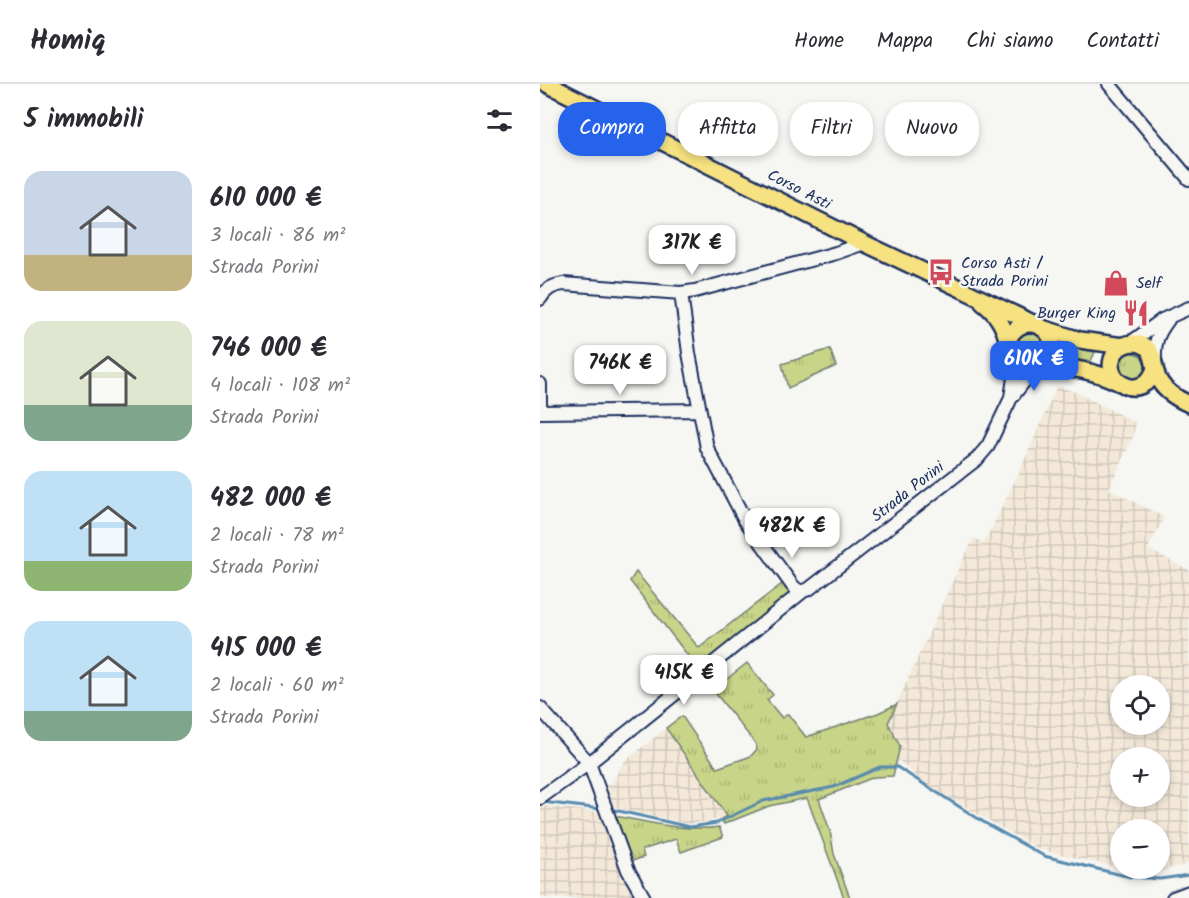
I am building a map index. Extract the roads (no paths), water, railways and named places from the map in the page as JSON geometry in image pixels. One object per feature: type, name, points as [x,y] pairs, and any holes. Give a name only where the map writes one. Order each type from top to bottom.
[{"type":"main road","name":"Corso Asti","points":[[548,84],[864,243],[1039,326],[1080,340],[1127,345]]},
{"type":"main road","name":"Corso Asti","points":[[971,295],[996,315],[1006,331],[1010,351]]},
{"type":"main road","points":[[1037,367],[1045,362],[1052,351],[1051,338],[1039,326],[1020,326],[1014,330],[1010,351],[1022,366],[1037,367],[1088,370],[1127,385],[1185,402]]},
{"type":"main road","points":[[1127,385],[1112,371],[1113,356],[1127,345],[1143,345],[1152,354],[1159,381],[1166,390],[1185,402]]},
{"type":"main road","points":[[1127,385],[1148,382],[1155,364]]},
{"type":"street","points":[[1108,84],[1189,179]]},
{"type":"street","points":[[540,299],[545,291],[554,285],[563,284],[681,293],[836,253],[864,243]]},
{"type":"street","points":[[681,293],[689,353],[708,448],[744,520],[796,590],[802,591]]},
{"type":"street","points":[[1127,345],[1162,320],[1189,308]]},
{"type":"street","points":[[1155,364],[1154,346],[1157,336],[1172,316]]},
{"type":"street","name":"Strada Porini","points":[[1010,351],[1015,372],[1011,398]]},
{"type":"street","name":"Strada Porini","points":[[543,796],[589,764],[802,591],[809,589],[977,459],[988,446],[1011,398],[1037,367]]},
{"type":"street","points":[[540,384],[540,407]]},
{"type":"street","points":[[540,412],[699,410]]},
{"type":"street","points":[[540,708],[589,764],[628,870],[644,898]]},
{"type":"street","points":[[1173,898],[1189,892]]},
{"type":"waterway","points":[[610,809],[690,827],[717,823],[763,801],[834,787],[880,767],[897,767],[985,823],[1044,856],[1130,877],[1160,879],[1189,875]]},
{"type":"waterway","points":[[542,802],[601,809]]},
{"type":"place","name":"Corso Asti / Strada Porini","points":[[941,272]]},
{"type":"place","name":"Self","points":[[1116,283]]},
{"type":"place","name":"Burger King","points":[[1136,313]]}]
